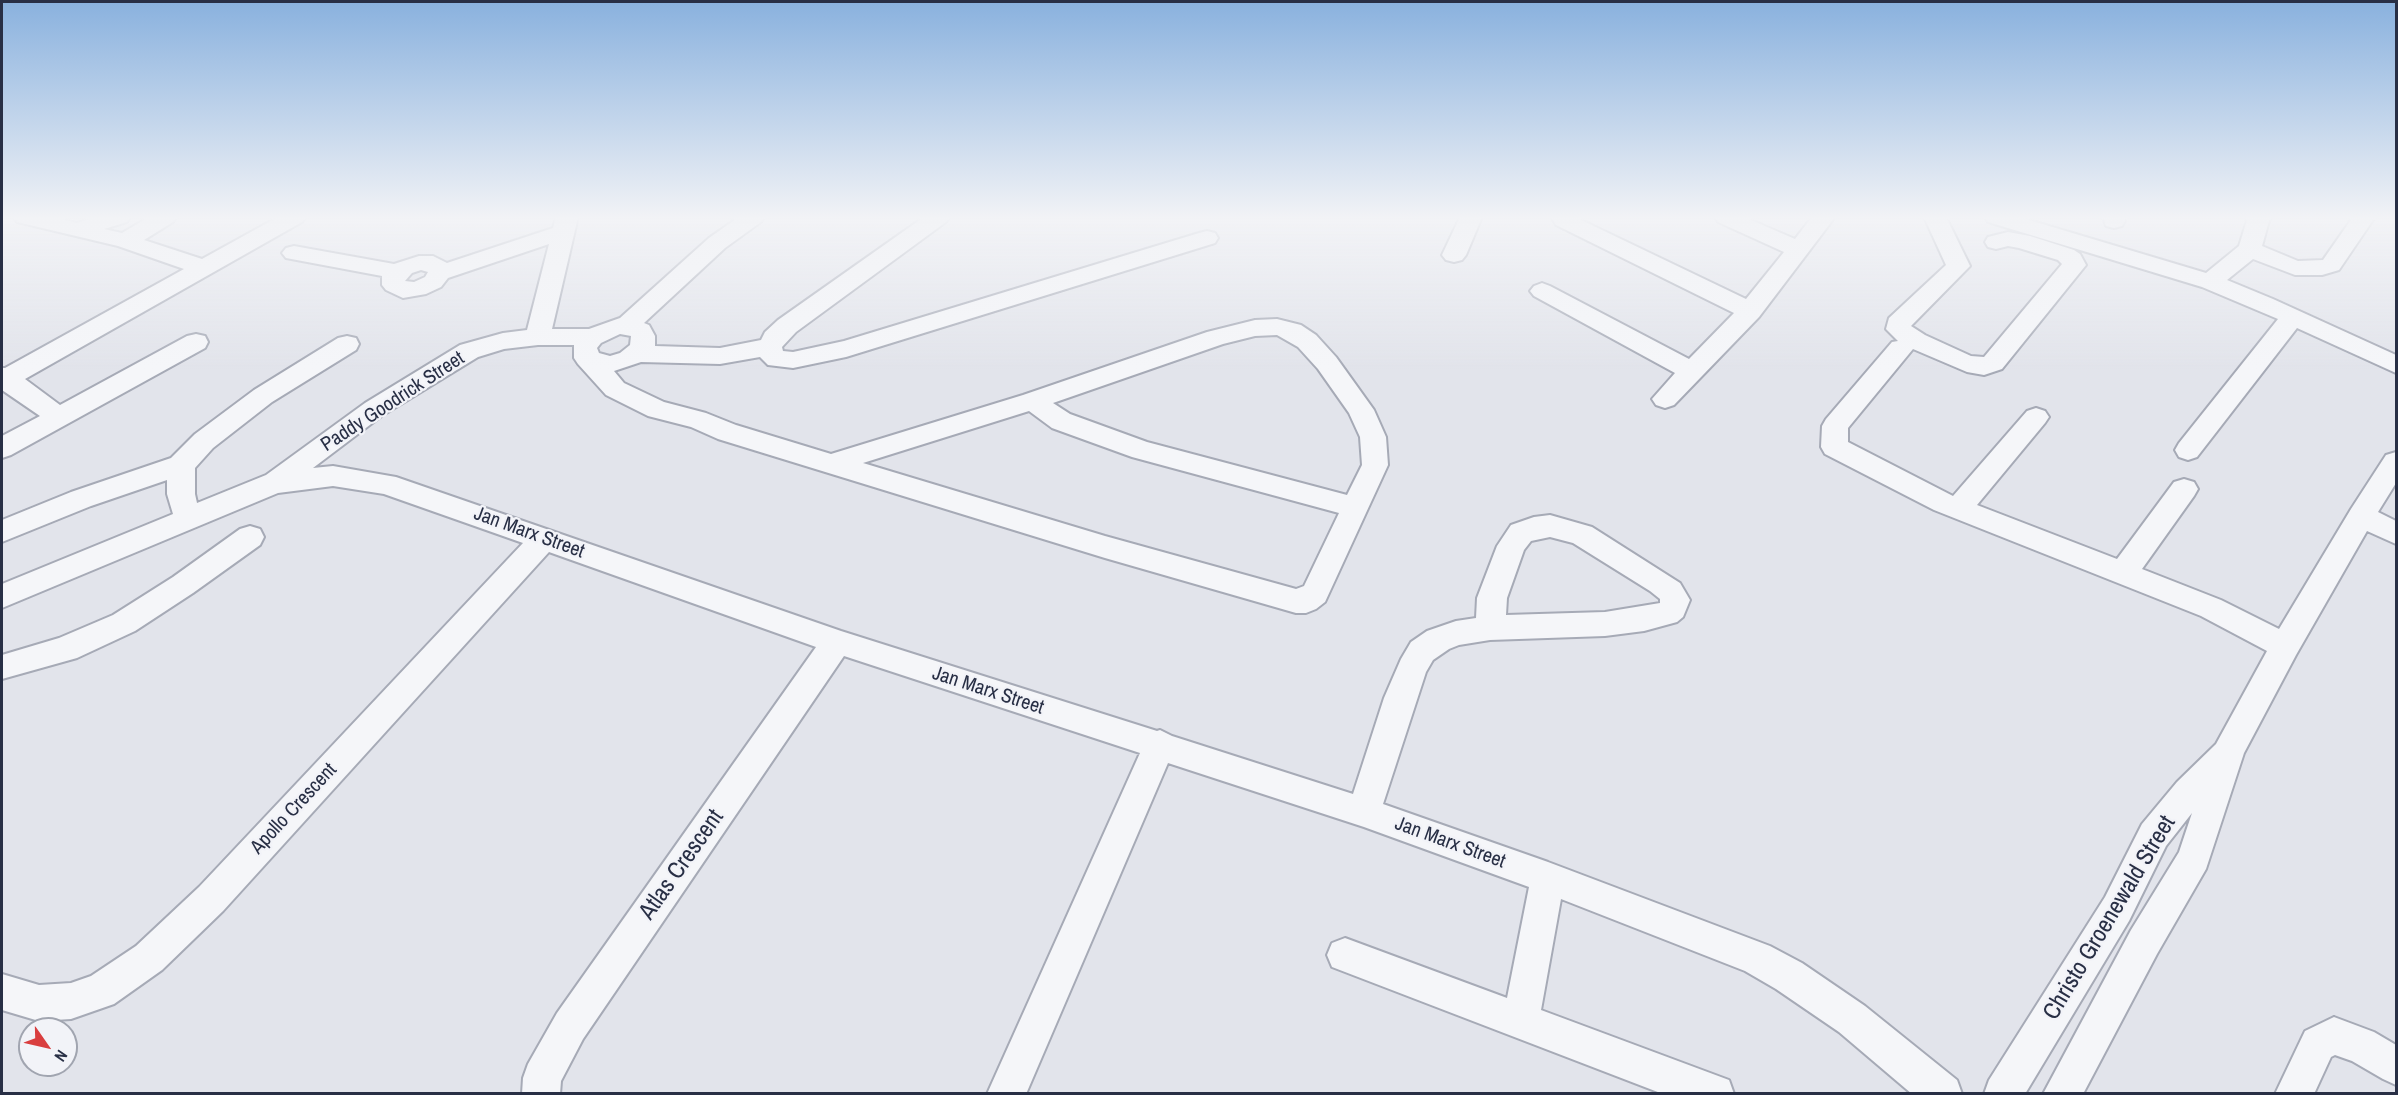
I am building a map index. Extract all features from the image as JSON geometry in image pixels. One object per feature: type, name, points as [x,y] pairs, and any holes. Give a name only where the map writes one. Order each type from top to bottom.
[{"type":"street","points":[[58,416],[3,378],[200,268]]},
{"type":"street","points":[[377,268],[398,272],[394,276],[394,285],[411,290],[433,282],[440,273],[452,268]]},
{"type":"street","points":[[537,337],[554,268]]},
{"type":"street","points":[[598,355],[629,359],[635,340],[696,268]]},
{"type":"street","points":[[867,268],[774,338],[770,347],[771,354],[777,359],[812,358],[1108,268]]},
{"type":"street","points":[[1662,268],[1750,311]]},
{"type":"street","points":[[1665,399],[1750,311],[1785,268]]},
{"type":"street","points":[[1956,268],[1898,324],[1898,329],[1916,341],[1967,364],[1983,366],[1994,363],[2071,268]]},
{"type":"street","points":[[2171,268],[2265,304],[2397,365]]},
{"type":"street","points":[[2210,282],[2227,268]]},
{"type":"street","points":[[1542,291],[1692,370]]},
{"type":"street","points":[[2188,450],[2292,318]]},
{"type":"street","points":[[770,347],[743,350],[720,356],[635,340],[608,328],[598,355],[615,388],[634,400],[657,410],[697,419],[727,432],[1105,547],[1296,601],[1306,601],[1315,594],[1375,465],[1373,437],[1361,410],[1327,363],[1307,341],[1292,331],[1277,327],[1255,328],[1216,338],[1032,401],[833,463]]},
{"type":"street","name":"Paddy Goodrick Street","points":[[274,483],[375,409],[469,351],[503,341],[537,337],[598,355]]},
{"type":"street","points":[[2,448],[196,342]]},
{"type":"street","points":[[2,531],[81,499],[181,465],[204,441],[232,418],[347,344]]},
{"type":"street","points":[[1901,348],[1834,426],[1834,447],[1958,509],[2211,608],[2285,646]]},
{"type":"street","points":[[1032,401],[1060,421],[1132,447],[1355,507]]},
{"type":"street","points":[[1958,509],[2036,417]]},
{"type":"street","name":"Christo Groenewald Street","points":[[2062,1094],[2144,942],[2194,858],[2229,751],[2285,646],[2361,516],[2397,462]]},
{"type":"street","points":[[181,465],[181,494],[188,519]]},
{"type":"street","name":"Jan Marx Street","points":[[2,596],[274,483],[333,476],[386,484],[837,642],[1160,744],[1364,812],[1548,878],[1757,958],[1852,1019],[1943,1094]]},
{"type":"street","points":[[2123,573],[2184,489]]},
{"type":"street","points":[[2361,516],[2397,533]]},
{"type":"street","points":[[1364,812],[1400,698],[1422,651],[1438,640],[1456,633],[1490,628],[1605,624],[1644,619],[1666,614],[1673,609],[1675,600],[1670,591],[1660,583],[1582,535],[1550,526],[1534,528],[1521,533],[1511,546],[1492,598],[1490,628]]},
{"type":"street","points":[[2,667],[66,649],[124,622],[183,585],[249,537]]},
{"type":"street","name":"Apollo Crescent","points":[[2,992],[39,1003],[71,1001],[101,991],[148,958],[219,890],[545,538]]},
{"type":"street","name":"Atlas Crescent","points":[[541,1094],[542,1078],[570,1026],[837,642]]},
{"type":"street","points":[[1006,1094],[1160,744]]},
{"type":"street","name":"Christo Groenewald Street","points":[[2003,1094],[2117,909],[2154,835],[2189,792],[2229,751]]},
{"type":"street","points":[[1521,1020],[1548,878]]},
{"type":"street","points":[[1345,955],[1715,1094]]},
{"type":"street","points":[[2294,1094],[2318,1044],[2334,1036],[2361,1045],[2397,1066]]}]
